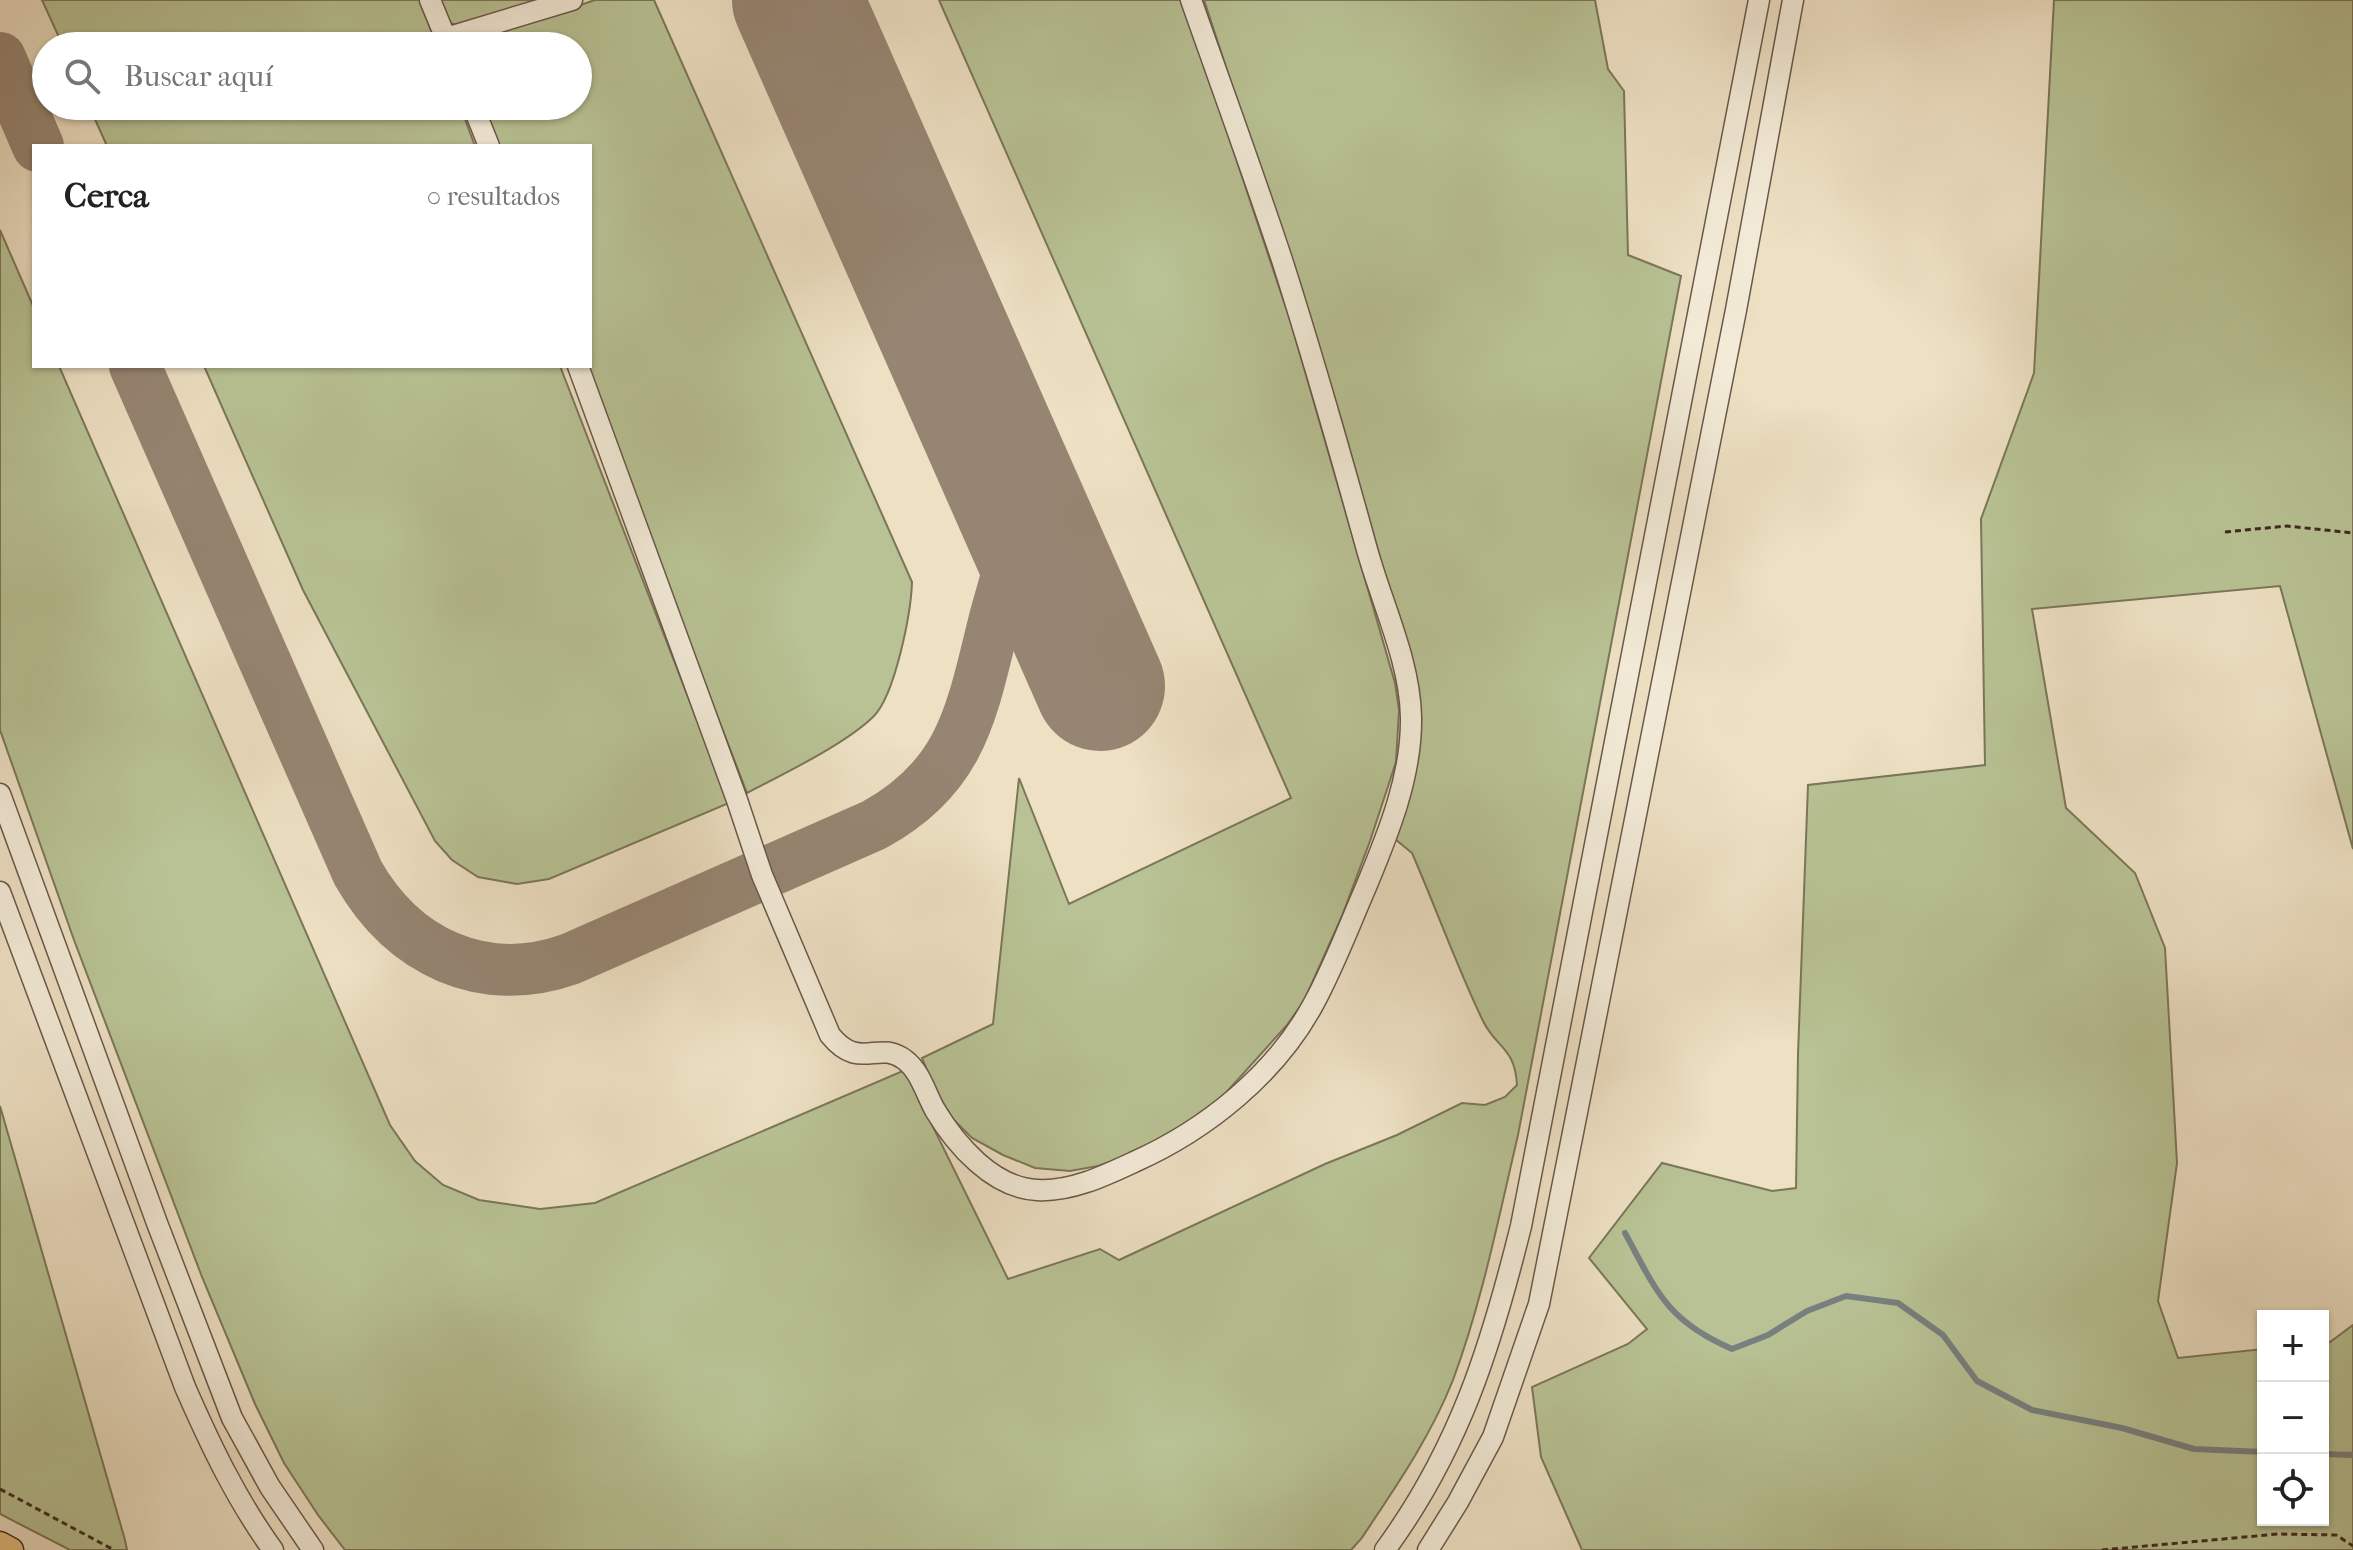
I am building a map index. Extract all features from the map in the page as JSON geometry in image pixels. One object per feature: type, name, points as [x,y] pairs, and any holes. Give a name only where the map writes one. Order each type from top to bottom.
[{"type":"main road","points":[[0,1544],[11,1550]]},
{"type":"lane","points":[[430,0],[443,32]]},
{"type":"lane","points":[[477,32],[572,0]]},
{"type":"lane","points":[[579,368],[762,875],[830,1035],[847,1052],[858,1056],[886,1052],[906,1060],[914,1068],[937,1113],[970,1155],[993,1175],[1013,1185],[1038,1191],[1074,1186],[1103,1176],[1182,1138],[1217,1114],[1261,1074],[1313,1005],[1377,860],[1406,774],[1411,712],[1405,673],[1282,260],[1191,0]]},
{"type":"lane","points":[[1385,1550],[1428,1486],[1456,1433],[1483,1365],[1521,1226],[1759,0]]},
{"type":"lane","points":[[1428,1550],[1493,1437],[1539,1304],[1733,325],[1793,0]]},
{"type":"lane","points":[[479,120],[488,144]]},
{"type":"lane","points":[[0,794],[232,1418],[270,1487],[313,1550]]},
{"type":"lane","points":[[0,892],[185,1387],[218,1462],[273,1550]]},
{"type":"path","points":[[2225,532],[2287,526],[2353,533]]},
{"type":"path","points":[[0,1489],[114,1550]]},
{"type":"path","points":[[2102,1550],[2278,1534],[2336,1535],[2353,1546]]},
{"type":"green space","points":[[42,0],[429,0],[421,4],[432,32],[57,32]]},
{"type":"green space","points":[[440,0],[539,0],[457,25],[450,23]]},
{"type":"green space","points":[[595,0],[654,0],[912,582],[909,613],[895,673],[873,717],[830,748],[747,793],[583,368],[592,368],[592,144],[496,144],[487,120],[592,120],[592,32],[500,32]]},
{"type":"green space","points":[[939,0],[1183,0],[1291,323],[1395,683],[1399,710],[1396,762],[1370,841],[1342,916],[1304,1001],[1287,1025],[1223,1096],[1186,1123],[1130,1155],[1070,1171],[1035,1168],[972,1138],[953,1119],[935,1090],[922,1058],[993,1024],[1019,778],[1069,904],[1291,798]]},
{"type":"green space","points":[[1204,0],[1595,0],[1608,69],[1624,91],[1628,255],[1681,276],[1518,1135],[1489,1259],[1473,1320],[1444,1401],[1399,1482],[1361,1539],[1351,1550],[345,1550],[284,1463],[255,1404],[202,1277],[74,940],[0,730],[0,230],[32,303],[32,368],[60,368],[390,1125],[415,1161],[443,1185],[479,1200],[540,1209],[595,1203],[905,1070],[1008,1279],[1100,1249],[1119,1260],[1462,1103],[1485,1105],[1505,1097],[1517,1085],[1513,1063],[1483,1021],[1412,853],[1395,839],[1409,661],[1341,419]]},
{"type":"green space","points":[[2054,0],[2353,0],[2353,849],[2280,586],[2032,609],[2066,808],[2135,873],[2165,948],[2177,1163],[2158,1301],[2178,1358],[2257,1350],[2257,1526],[2329,1526],[2329,1342],[2353,1325],[2353,1550],[1582,1550],[1541,1457],[1532,1387],[1628,1344],[1647,1329],[1589,1258],[1662,1163],[1772,1191],[1796,1188],[1808,785],[1985,765],[1981,519],[2034,373]]},
{"type":"green space","points":[[95,120],[465,120],[474,144],[106,144]]},
{"type":"green space","points":[[205,368],[561,368],[729,803],[549,879],[517,884],[478,877],[452,860],[435,841],[303,590]]},
{"type":"green space","points":[[0,1106],[127,1550],[70,1550],[0,1514]]},
{"type":"waterway","points":[[1625,1233],[1666,1303],[1692,1327],[1732,1349],[1768,1335],[1807,1311],[1846,1296],[1898,1303],[1943,1335],[1977,1381],[2032,1410],[2122,1428],[2194,1449],[2257,1452]]},
{"type":"waterway","points":[[2329,1454],[2353,1455]]},
{"type":"taxiway","points":[[0,58],[37,144]]},
{"type":"taxiway","points":[[136,368],[358,873],[376,901],[422,943],[448,957],[477,966],[506,970],[538,967],[570,959],[874,825],[904,806],[928,785],[946,762],[970,711],[1011,558],[1013,512],[993,446]]},
{"type":"runway","points":[[797,0],[1100,686]]}]
